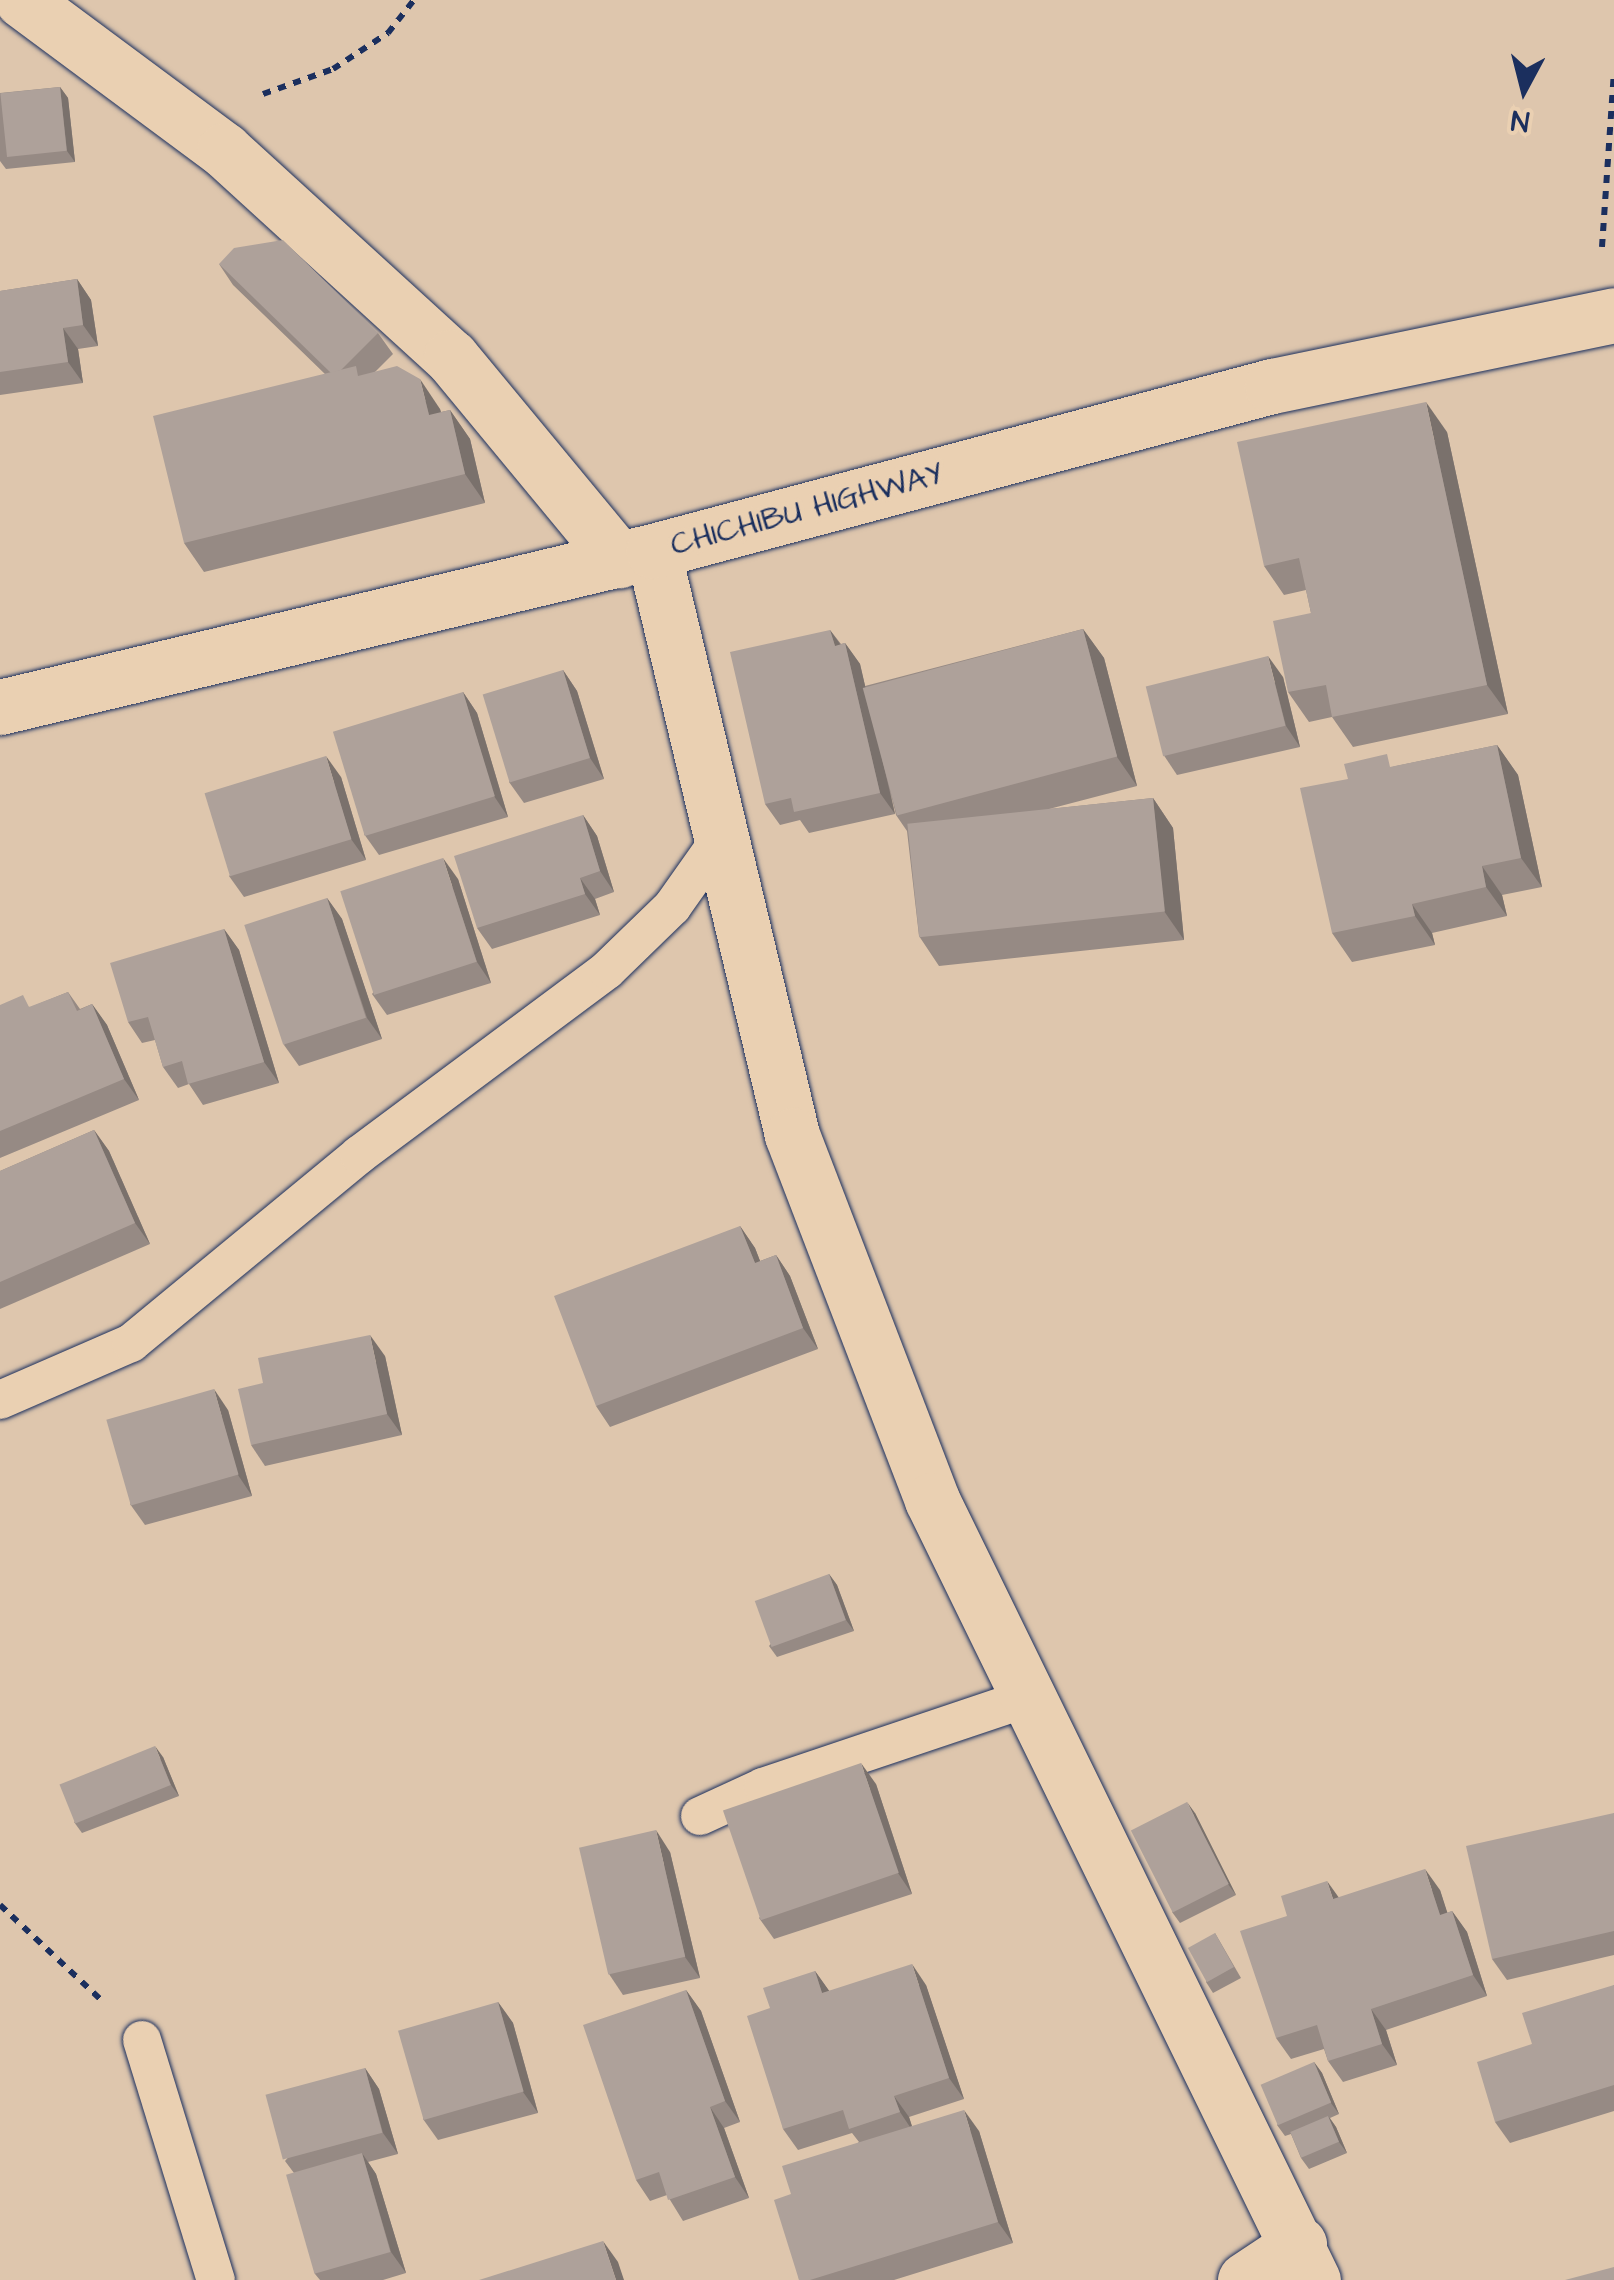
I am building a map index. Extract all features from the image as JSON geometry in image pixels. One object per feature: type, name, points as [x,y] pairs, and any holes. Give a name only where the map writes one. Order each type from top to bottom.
[{"type":"main road","points":[[22,0],[186,122],[451,357],[636,555],[720,839],[792,1134],[932,1500],[1306,2262],[1244,2280]]},
{"type":"main road","name":"CHICHIBU HIGHWAY","points":[[0,707],[636,555],[1272,386],[1606,317]]},
{"type":"lane","points":[[0,1400],[131,1342],[359,1155],[607,970],[672,907],[720,839]]},
{"type":"lane","points":[[700,1816],[763,1787],[1028,1698]]},
{"type":"lane","points":[[142,2040],[216,2280]]},
{"type":"path","points":[[186,122],[333,69],[388,33],[414,0]]},
{"type":"path","points":[[1606,317],[1614,72]]},
{"type":"path","points":[[0,1905],[142,2040]]},
{"type":"building","points":[[60,87],[67,151],[7,157],[0,93]]},
{"type":"building","points":[[283,240],[378,333],[341,370],[331,373],[219,264],[234,248]]},
{"type":"building","points":[[77,279],[83,325],[63,328],[68,362],[0,372],[0,291]]},
{"type":"building","points":[[356,366],[358,376],[397,366],[420,379],[429,415],[450,410],[465,474],[184,543],[153,416]]},
{"type":"building","points":[[1426,402],[1487,685],[1332,717],[1326,685],[1288,692],[1273,621],[1311,613],[1299,558],[1264,566],[1237,442]]},
{"type":"building","points":[[1083,629],[1117,757],[897,816],[863,688]]},
{"type":"building","points":[[830,630],[835,646],[845,643],[880,793],[794,812],[791,798],[765,804],[730,652]]},
{"type":"building","points":[[1268,656],[1285,726],[1163,756],[1146,686]]},
{"type":"building","points":[[563,670],[590,758],[510,783],[483,695]]},
{"type":"building","points":[[463,692],[495,796],[365,836],[333,732]]},
{"type":"building","points":[[1497,745],[1521,858],[1482,866],[1486,887],[1412,904],[1415,916],[1332,933],[1300,788],[1348,779],[1344,764],[1387,754],[1390,767]]},
{"type":"building","points":[[326,756],[351,839],[230,876],[205,793]]},
{"type":"building","points":[[1153,798],[1165,911],[919,937],[907,824]]},
{"type":"building","points":[[583,815],[600,871],[580,878],[585,894],[477,928],[454,856]]},
{"type":"building","points":[[443,858],[477,962],[374,995],[340,891]]},
{"type":"building","points":[[327,898],[366,1018],[283,1045],[244,925]]},
{"type":"building","points":[[224,929],[264,1062],[188,1084],[182,1061],[163,1067],[148,1017],[128,1022],[110,963]]},
{"type":"building","points":[[68,992],[77,1011],[92,1004],[124,1079],[0,1131],[0,1005],[23,995],[29,1007]]},
{"type":"building","points":[[94,1130],[135,1223],[0,1282],[0,1171]]},
{"type":"building","points":[[740,1226],[755,1263],[776,1255],[803,1328],[596,1406],[554,1296]]},
{"type":"building","points":[[370,1335],[387,1414],[251,1445],[238,1389],[263,1383],[258,1358]]},
{"type":"building","points":[[214,1389],[239,1475],[131,1505],[106,1420]]},
{"type":"building","points":[[829,1574],[846,1620],[772,1647],[755,1601]]},
{"type":"building","points":[[155,1746],[171,1785],[75,1824],[60,1785]]},
{"type":"building","points":[[861,1763],[899,1873],[761,1920],[723,1811]]},
{"type":"building","points":[[1187,1802],[1229,1884],[1173,1913],[1131,1831]]},
{"type":"building","points":[[1614,1813],[1614,1931],[1492,1959],[1466,1846]]},
{"type":"building","points":[[656,1830],[685,1957],[608,1974],[579,1848]]},
{"type":"building","points":[[1425,1869],[1440,1915],[1452,1911],[1473,1975],[1371,2009],[1382,2044],[1328,2061],[1317,2025],[1276,2038],[1240,1931],[1287,1916],[1281,1896],[1327,1881],[1333,1899]]},
{"type":"building","points":[[1215,1933],[1234,1967],[1207,1982],[1188,1948]]},
{"type":"building","points":[[912,1964],[949,2078],[894,2096],[900,2112],[849,2129],[843,2110],[783,2129],[747,2016],[770,2008],[763,1988],[815,1971],[822,1993]]},
{"type":"building","points":[[1614,1985],[1614,2085],[1495,2122],[1477,2062],[1532,2044],[1522,2013]]},
{"type":"building","points":[[686,1990],[725,2101],[710,2107],[735,2177],[668,2200],[659,2172],[636,2180],[583,2025]]},
{"type":"building","points":[[498,2002],[524,2091],[424,2120],[398,2031]]},
{"type":"building","points":[[1314,2062],[1331,2103],[1278,2125],[1261,2085]]},
{"type":"building","points":[[365,2068],[382,2133],[283,2159],[266,2095]]},
{"type":"building","points":[[964,2110],[998,2222],[810,2280],[799,2280],[774,2200],[791,2194],[782,2166]]},
{"type":"building","points":[[1328,2116],[1339,2142],[1301,2158],[1290,2132]]},
{"type":"building","points":[[362,2153],[390,2252],[314,2274],[286,2175]]},
{"type":"building","points":[[603,2241],[616,2280],[479,2280]]},
{"type":"building","points":[[1614,2267],[1614,2280],[1565,2280]]}]
